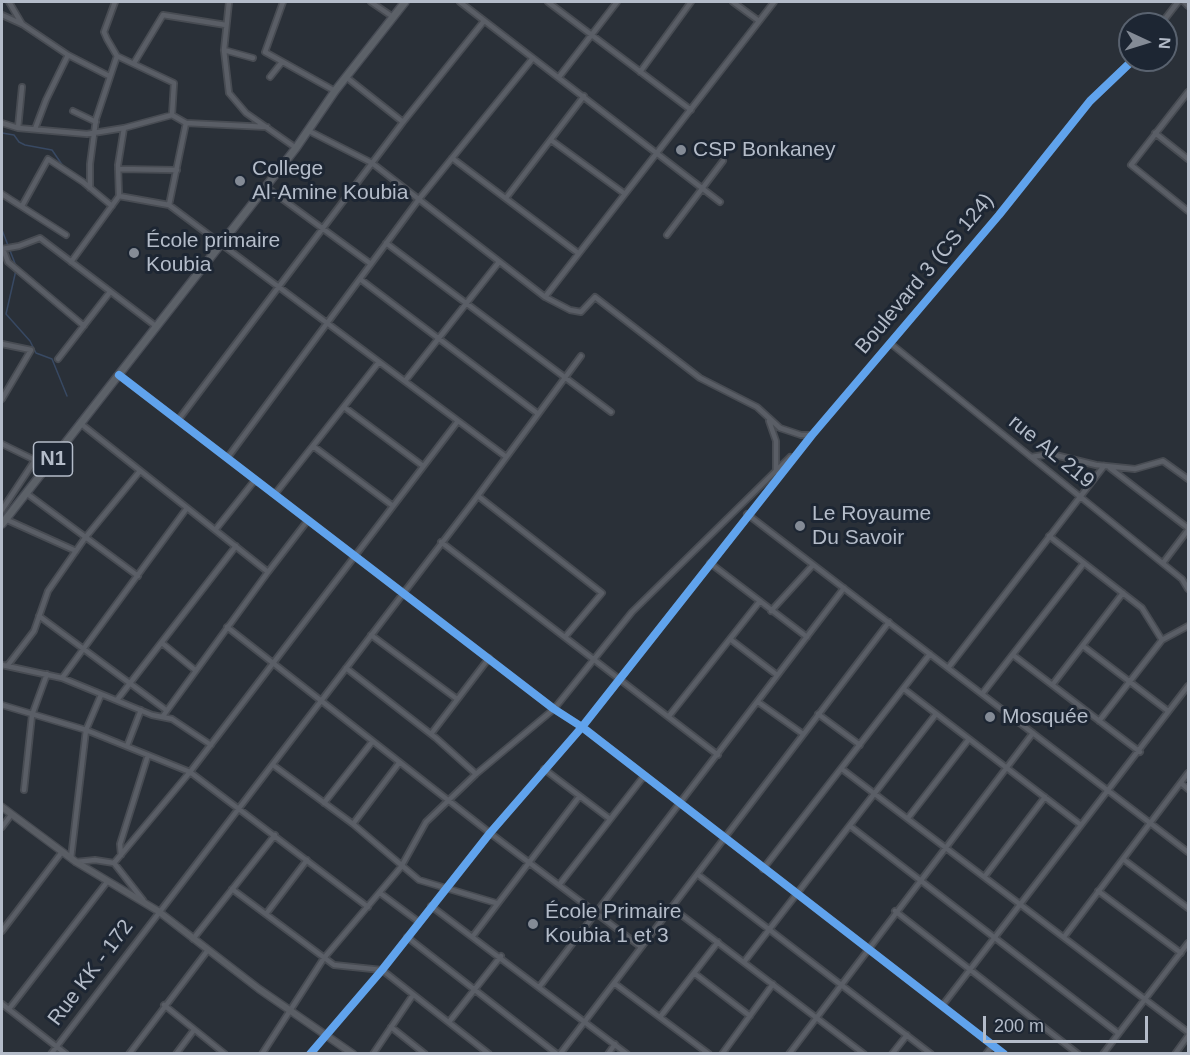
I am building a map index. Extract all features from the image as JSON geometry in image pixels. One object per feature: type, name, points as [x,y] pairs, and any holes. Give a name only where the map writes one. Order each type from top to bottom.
[{"type":"main road","name":"N1","points":[[3,521],[266,187],[309,131],[335,91],[405,2]]},
{"type":"street","points":[[9,2],[22,24]]},
{"type":"street","points":[[113,2],[104,32],[117,56],[174,83],[172,115]]},
{"type":"street","points":[[229,2],[224,50],[226,82],[233,100],[267,128],[296,147]]},
{"type":"street","points":[[283,2],[265,51],[335,91]]},
{"type":"street","points":[[370,2],[393,17]]},
{"type":"street","points":[[460,2],[720,202]]},
{"type":"street","points":[[548,2],[691,110]]},
{"type":"street","points":[[559,77],[617,2]]},
{"type":"street","points":[[640,72],[691,2]]},
{"type":"street","points":[[733,2],[759,21]]},
{"type":"street","points":[[545,297],[774,2]]},
{"type":"street","points":[[1184,2],[1188,6]]},
{"type":"street","points":[[2,15],[22,24],[68,55],[109,76]]},
{"type":"street","points":[[134,63],[163,15],[226,25]]},
{"type":"street","points":[[179,419],[324,230],[372,163],[484,21]]},
{"type":"street","points":[[224,50],[253,58]]},
{"type":"street","points":[[35,129],[68,55]]},
{"type":"street","points":[[90,188],[90,164],[96,122],[117,56]]},
{"type":"street","points":[[228,456],[419,199],[533,58]]},
{"type":"street","points":[[270,77],[282,62]]},
{"type":"street","name":"Boulevard 3 (CS 124)","points":[[310,1053],[382,970],[490,833],[582,727],[618,677],[812,435],[1006,207],[1090,101],[1120,72]]},
{"type":"street","points":[[346,77],[404,122]]},
{"type":"street","points":[[18,128],[22,87]]},
{"type":"street","points":[[1188,94],[1131,165],[1188,211]]},
{"type":"street","points":[[506,198],[584,96]]},
{"type":"street","points":[[73,111],[96,122]]},
{"type":"street","points":[[2,123],[18,128],[76,134],[124,129],[172,115],[186,123],[267,128]]},
{"type":"street","points":[[169,205],[186,123]]},
{"type":"street","points":[[71,262],[119,196],[118,169],[124,129]]},
{"type":"street","points":[[309,131],[372,163],[545,297],[570,310],[581,312],[595,297],[700,378],[757,407],[780,428],[790,433],[812,435]]},
{"type":"street","points":[[1155,133],[1188,159]]},
{"type":"street","points":[[551,140],[625,194]]},
{"type":"street","points":[[452,158],[578,253]]},
{"type":"street","points":[[22,206],[48,159],[112,206]]},
{"type":"street","points":[[667,235],[723,161]]},
{"type":"street","points":[[118,169],[177,170]]},
{"type":"street","points":[[266,187],[371,264]]},
{"type":"street","points":[[2,194],[66,235]]},
{"type":"street","points":[[119,196],[169,205],[505,456]]},
{"type":"street","points":[[84,326],[8,262],[2,250],[40,238],[157,327]]},
{"type":"street","points":[[386,243],[611,412]]},
{"type":"street","points":[[405,381],[499,262]]},
{"type":"street","points":[[360,279],[537,413]]},
{"type":"street","points":[[58,359],[110,292]]},
{"type":"street","name":"rue AL 219","points":[[890,343],[1163,563],[1182,579],[1188,590]]},
{"type":"street","points":[[2,344],[31,350],[2,399]]},
{"type":"street","name":"Rue KK - 172","points":[[51,1053],[240,809],[320,700],[478,496],[505,456],[581,356]]},
{"type":"street","points":[[275,494],[379,362]]},
{"type":"street","points":[[119,375],[228,456],[255,480],[554,709],[582,727],[680,805],[1004,1053]]},
{"type":"street","points":[[344,407],[423,466]]},
{"type":"street","points":[[766,416],[776,441],[776,480]]},
{"type":"street","points":[[114,863],[211,745],[458,420]]},
{"type":"street","points":[[80,423],[268,572]]},
{"type":"street","points":[[263,1053],[288,1010],[324,958],[401,867],[426,822],[476,774],[554,709],[632,612],[806,443]]},
{"type":"street","points":[[2,444],[47,466]]},
{"type":"street","points":[[313,446],[393,506]]},
{"type":"street","points":[[1031,457],[1051,454],[1106,466],[1140,470],[1163,460],[1188,479]]},
{"type":"street","points":[[2,510],[34,460]]},
{"type":"street","points":[[948,668],[1080,496],[1106,466]]},
{"type":"street","points":[[1106,466],[1188,529],[1163,563]]},
{"type":"street","points":[[8,665],[34,631],[48,591],[85,538],[140,471]]},
{"type":"street","points":[[216,530],[255,480]]},
{"type":"street","points":[[26,493],[138,576]]},
{"type":"street","points":[[478,496],[602,593],[565,637]]},
{"type":"street","points":[[62,678],[187,508]]},
{"type":"street","points":[[747,514],[1188,852]]},
{"type":"street","points":[[163,716],[308,520]]},
{"type":"street","points":[[3,521],[76,551]]},
{"type":"street","points":[[1049,536],[1144,611],[1162,640]]},
{"type":"street","points":[[441,542],[718,755]]},
{"type":"street","points":[[117,700],[236,546]]},
{"type":"street","points":[[710,563],[807,637]]},
{"type":"street","points":[[982,694],[1084,563]]},
{"type":"street","points":[[771,610],[813,564]]},
{"type":"street","points":[[540,986],[844,588]]},
{"type":"street","points":[[1053,684],[1123,593]]},
{"type":"street","points":[[669,716],[760,602]]},
{"type":"street","points":[[39,615],[166,710]]},
{"type":"street","points":[[407,937],[558,1053],[586,1020],[889,622]]},
{"type":"street","points":[[1099,721],[1162,640],[1188,626]]},
{"type":"street","points":[[227,627],[399,763],[642,947]]},
{"type":"street","points":[[370,635],[457,699]]},
{"type":"street","points":[[730,639],[777,675]]},
{"type":"street","points":[[162,643],[195,670]]},
{"type":"street","points":[[1083,646],[1168,711]]},
{"type":"street","points":[[764,869],[930,654]]},
{"type":"street","points":[[1013,655],[1140,752]]},
{"type":"street","points":[[430,734],[489,658]]},
{"type":"street","points":[[2,665],[62,678],[152,716],[163,716],[184,726],[211,745]]},
{"type":"street","points":[[346,668],[430,734],[476,774]]},
{"type":"street","points":[[24,790],[32,715],[47,674]]},
{"type":"street","points":[[942,1006],[1140,752],[1188,686]]},
{"type":"street","points":[[904,689],[1081,825]]},
{"type":"street","points":[[73,860],[86,730],[101,695]]},
{"type":"street","points":[[758,702],[803,734]]},
{"type":"street","points":[[2,705],[86,730],[190,772],[368,907]]},
{"type":"street","points":[[127,746],[141,710]]},
{"type":"street","points":[[818,714],[860,745]]},
{"type":"street","points":[[744,962],[936,714]]},
{"type":"street","points":[[789,1053],[895,911],[1033,733]]},
{"type":"street","points":[[908,818],[969,738]]},
{"type":"street","points":[[324,803],[372,742]]},
{"type":"street","points":[[121,855],[120,844],[148,755]]},
{"type":"street","points":[[352,824],[399,763]]},
{"type":"street","points":[[273,765],[352,824],[419,880],[496,903]]},
{"type":"street","points":[[544,770],[610,819]]},
{"type":"street","points":[[842,770],[1021,903],[1188,1034],[1175,1053]]},
{"type":"street","points":[[1064,937],[1188,773]]},
{"type":"street","points":[[559,885],[644,776]]},
{"type":"street","points":[[1181,783],[1188,789]]},
{"type":"street","points":[[473,936],[579,797]]},
{"type":"street","points":[[985,876],[1045,797]]},
{"type":"street","points":[[2,807],[73,860],[158,912],[288,1010],[353,1053]]},
{"type":"street","points":[[2,827],[11,814]]},
{"type":"street","points":[[850,826],[1118,1033]]},
{"type":"street","points":[[193,939],[275,835]]},
{"type":"street","points":[[2,931],[62,852]]},
{"type":"street","points":[[1124,859],[1188,908]]},
{"type":"street","points":[[73,860],[114,863],[147,905]]},
{"type":"street","points":[[266,914],[307,860]]},
{"type":"street","points":[[697,874],[931,1053]]},
{"type":"street","points":[[9,1009],[107,882]]},
{"type":"street","points":[[232,889],[324,958],[340,966],[382,970],[489,1053]]},
{"type":"street","points":[[1098,891],[1181,953]]},
{"type":"street","points":[[380,893],[419,922]]},
{"type":"street","points":[[431,906],[501,956],[627,1053]]},
{"type":"street","points":[[671,908],[864,1053]]},
{"type":"street","points":[[895,911],[968,971],[1078,1053]]},
{"type":"street","points":[[660,1017],[718,942]]},
{"type":"street","points":[[1103,1053],[1188,943]]},
{"type":"street","points":[[128,1053],[208,950]]},
{"type":"street","points":[[449,1023],[501,956]]},
{"type":"street","points":[[694,973],[750,1016]]},
{"type":"street","points":[[614,983],[709,1053]]},
{"type":"street","points":[[722,1053],[773,984]]},
{"type":"street","points":[[373,1053],[413,995]]},
{"type":"street","points":[[2,1004],[66,1053]]},
{"type":"street","points":[[164,1005],[225,1053]]},
{"type":"street","points":[[391,1027],[425,1053]]},
{"type":"street","points":[[176,1053],[194,1030]]},
{"type":"street","points":[[892,1053],[907,1035]]},
{"type":"street","points":[[608,1053],[615,1044]]},
{"type":"street","points":[[987,1053],[993,1045]]},
{"type":"waterway","points":[[2,133],[14,135],[19,142],[25,145],[52,150],[63,166]]},
{"type":"waterway","points":[[2,230],[16,266]]},
{"type":"waterway","points":[[16,270],[6,314],[30,341],[36,353],[52,359],[67,396]]},
{"type":"cycle path","points":[[310,1054],[382,970],[490,833],[582,727],[812,435],[999,215],[1090,101],[1120,72]]},
{"type":"cycle path","points":[[119,375],[554,709],[582,727],[1004,1054]]},
{"type":"place","name":"CSP Bonkaney","points":[[681,150]]},
{"type":"place","name":"College Al-Amine Koubia","points":[[240,181]]},
{"type":"place","name":"École primaire Koubia","points":[[134,253]]},
{"type":"place","name":"Le Royaume Du Savoir","points":[[800,526]]},
{"type":"place","name":"Mosquée","points":[[990,717]]},
{"type":"place","name":"École Primaire Koubia 1 et 3","points":[[533,924]]}]
